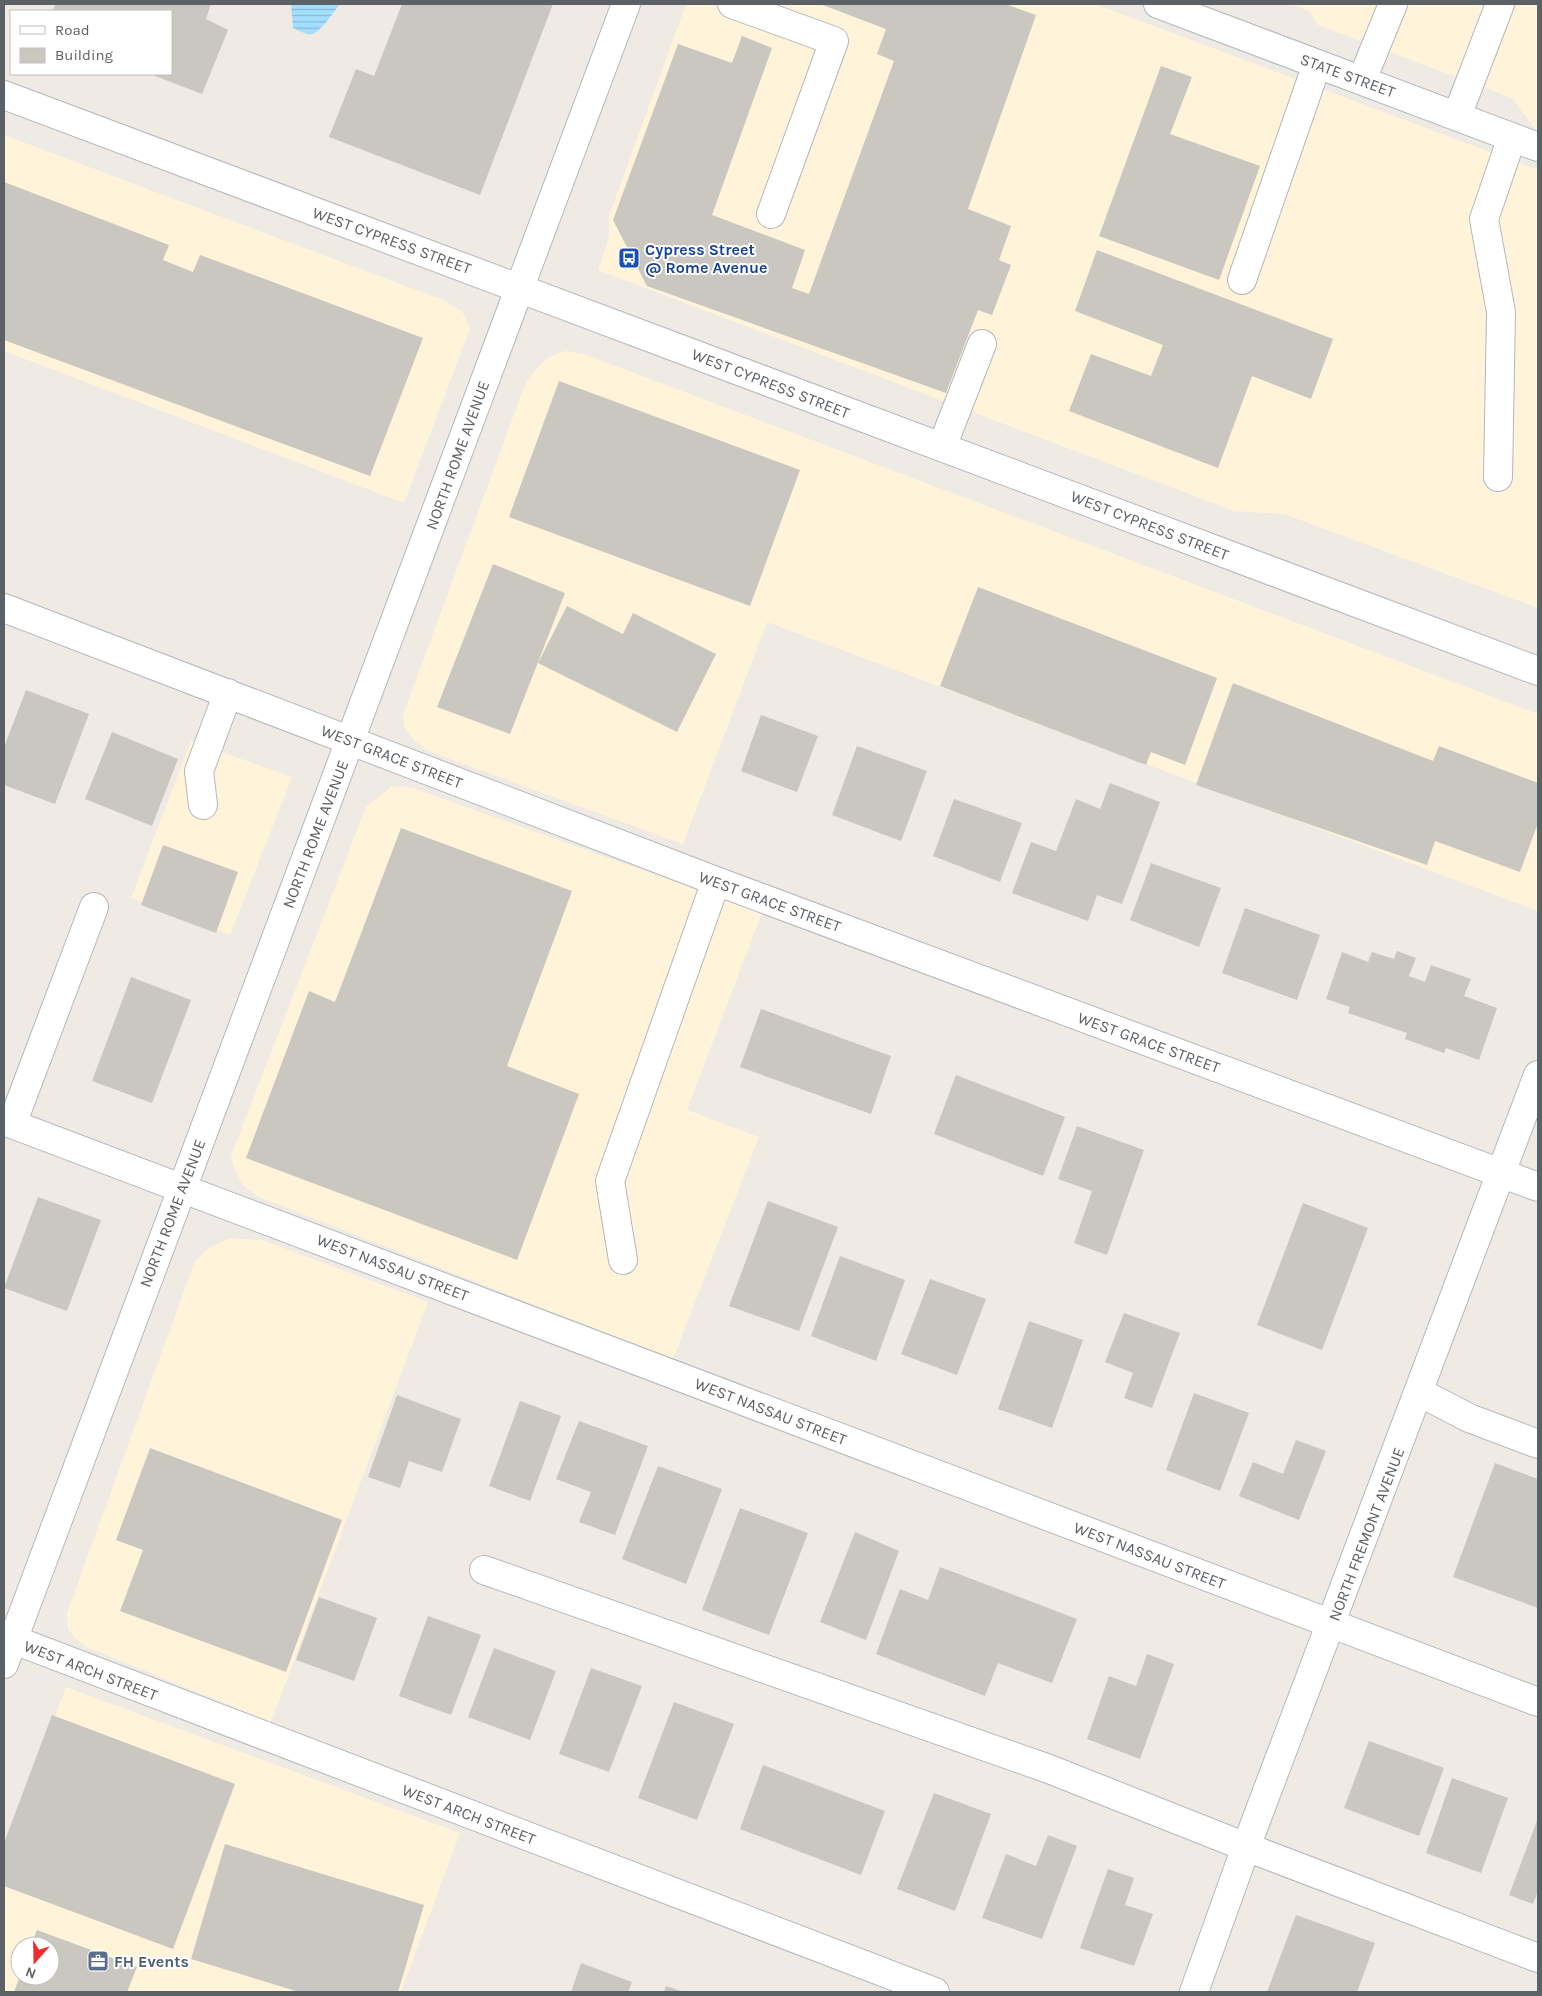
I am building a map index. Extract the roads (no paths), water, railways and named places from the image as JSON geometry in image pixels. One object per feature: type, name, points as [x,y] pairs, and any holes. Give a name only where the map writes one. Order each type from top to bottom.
[{"type":"street","name":"NORTH ROME AVENUE","points":[[7,1647],[351,740],[626,4]]},
{"type":"street","points":[[732,4],[834,41],[771,214]]},
{"type":"street","name":"STATE STREET","points":[[1158,4],[1538,147]]},
{"type":"street","points":[[1362,80],[1393,4]]},
{"type":"street","points":[[1457,116],[1500,4]]},
{"type":"street","points":[[1242,280],[1317,64]]},
{"type":"street","name":"WEST CYPRESS STREET","points":[[4,95],[1538,671]]},
{"type":"street","points":[[1498,477],[1501,312],[1484,219],[1512,137]]},
{"type":"street","points":[[942,447],[982,344]]},
{"type":"street","name":"WEST GRACE STREET","points":[[4,608],[716,882],[1538,1187]]},
{"type":"street","points":[[203,805],[199,771],[228,693]]},
{"type":"street","points":[[623,1260],[610,1181],[716,882]]},
{"type":"street","points":[[8,1122],[94,907]]},
{"type":"street","name":"NORTH FREMONT AVENUE","points":[[1194,1992],[1246,1847],[1332,1624],[1538,1075]]},
{"type":"street","name":"WEST NASSAU STREET","points":[[8,1122],[1538,1702]]},
{"type":"street","points":[[1419,1392],[1469,1418],[1538,1444]]},
{"type":"street","points":[[484,1570],[1049,1769],[1246,1847],[1538,1958]]},
{"type":"street","name":"WEST ARCH STREET","points":[[7,1647],[935,1992]]},
{"type":"water","points":[[291,4],[340,4],[316,32],[310,34],[293,28]]},
{"type":"place","name":"Cypress Street @ Rome Avenue","points":[[629,258]]},
{"type":"place","name":"FH Events","points":[[98,1961]]}]
